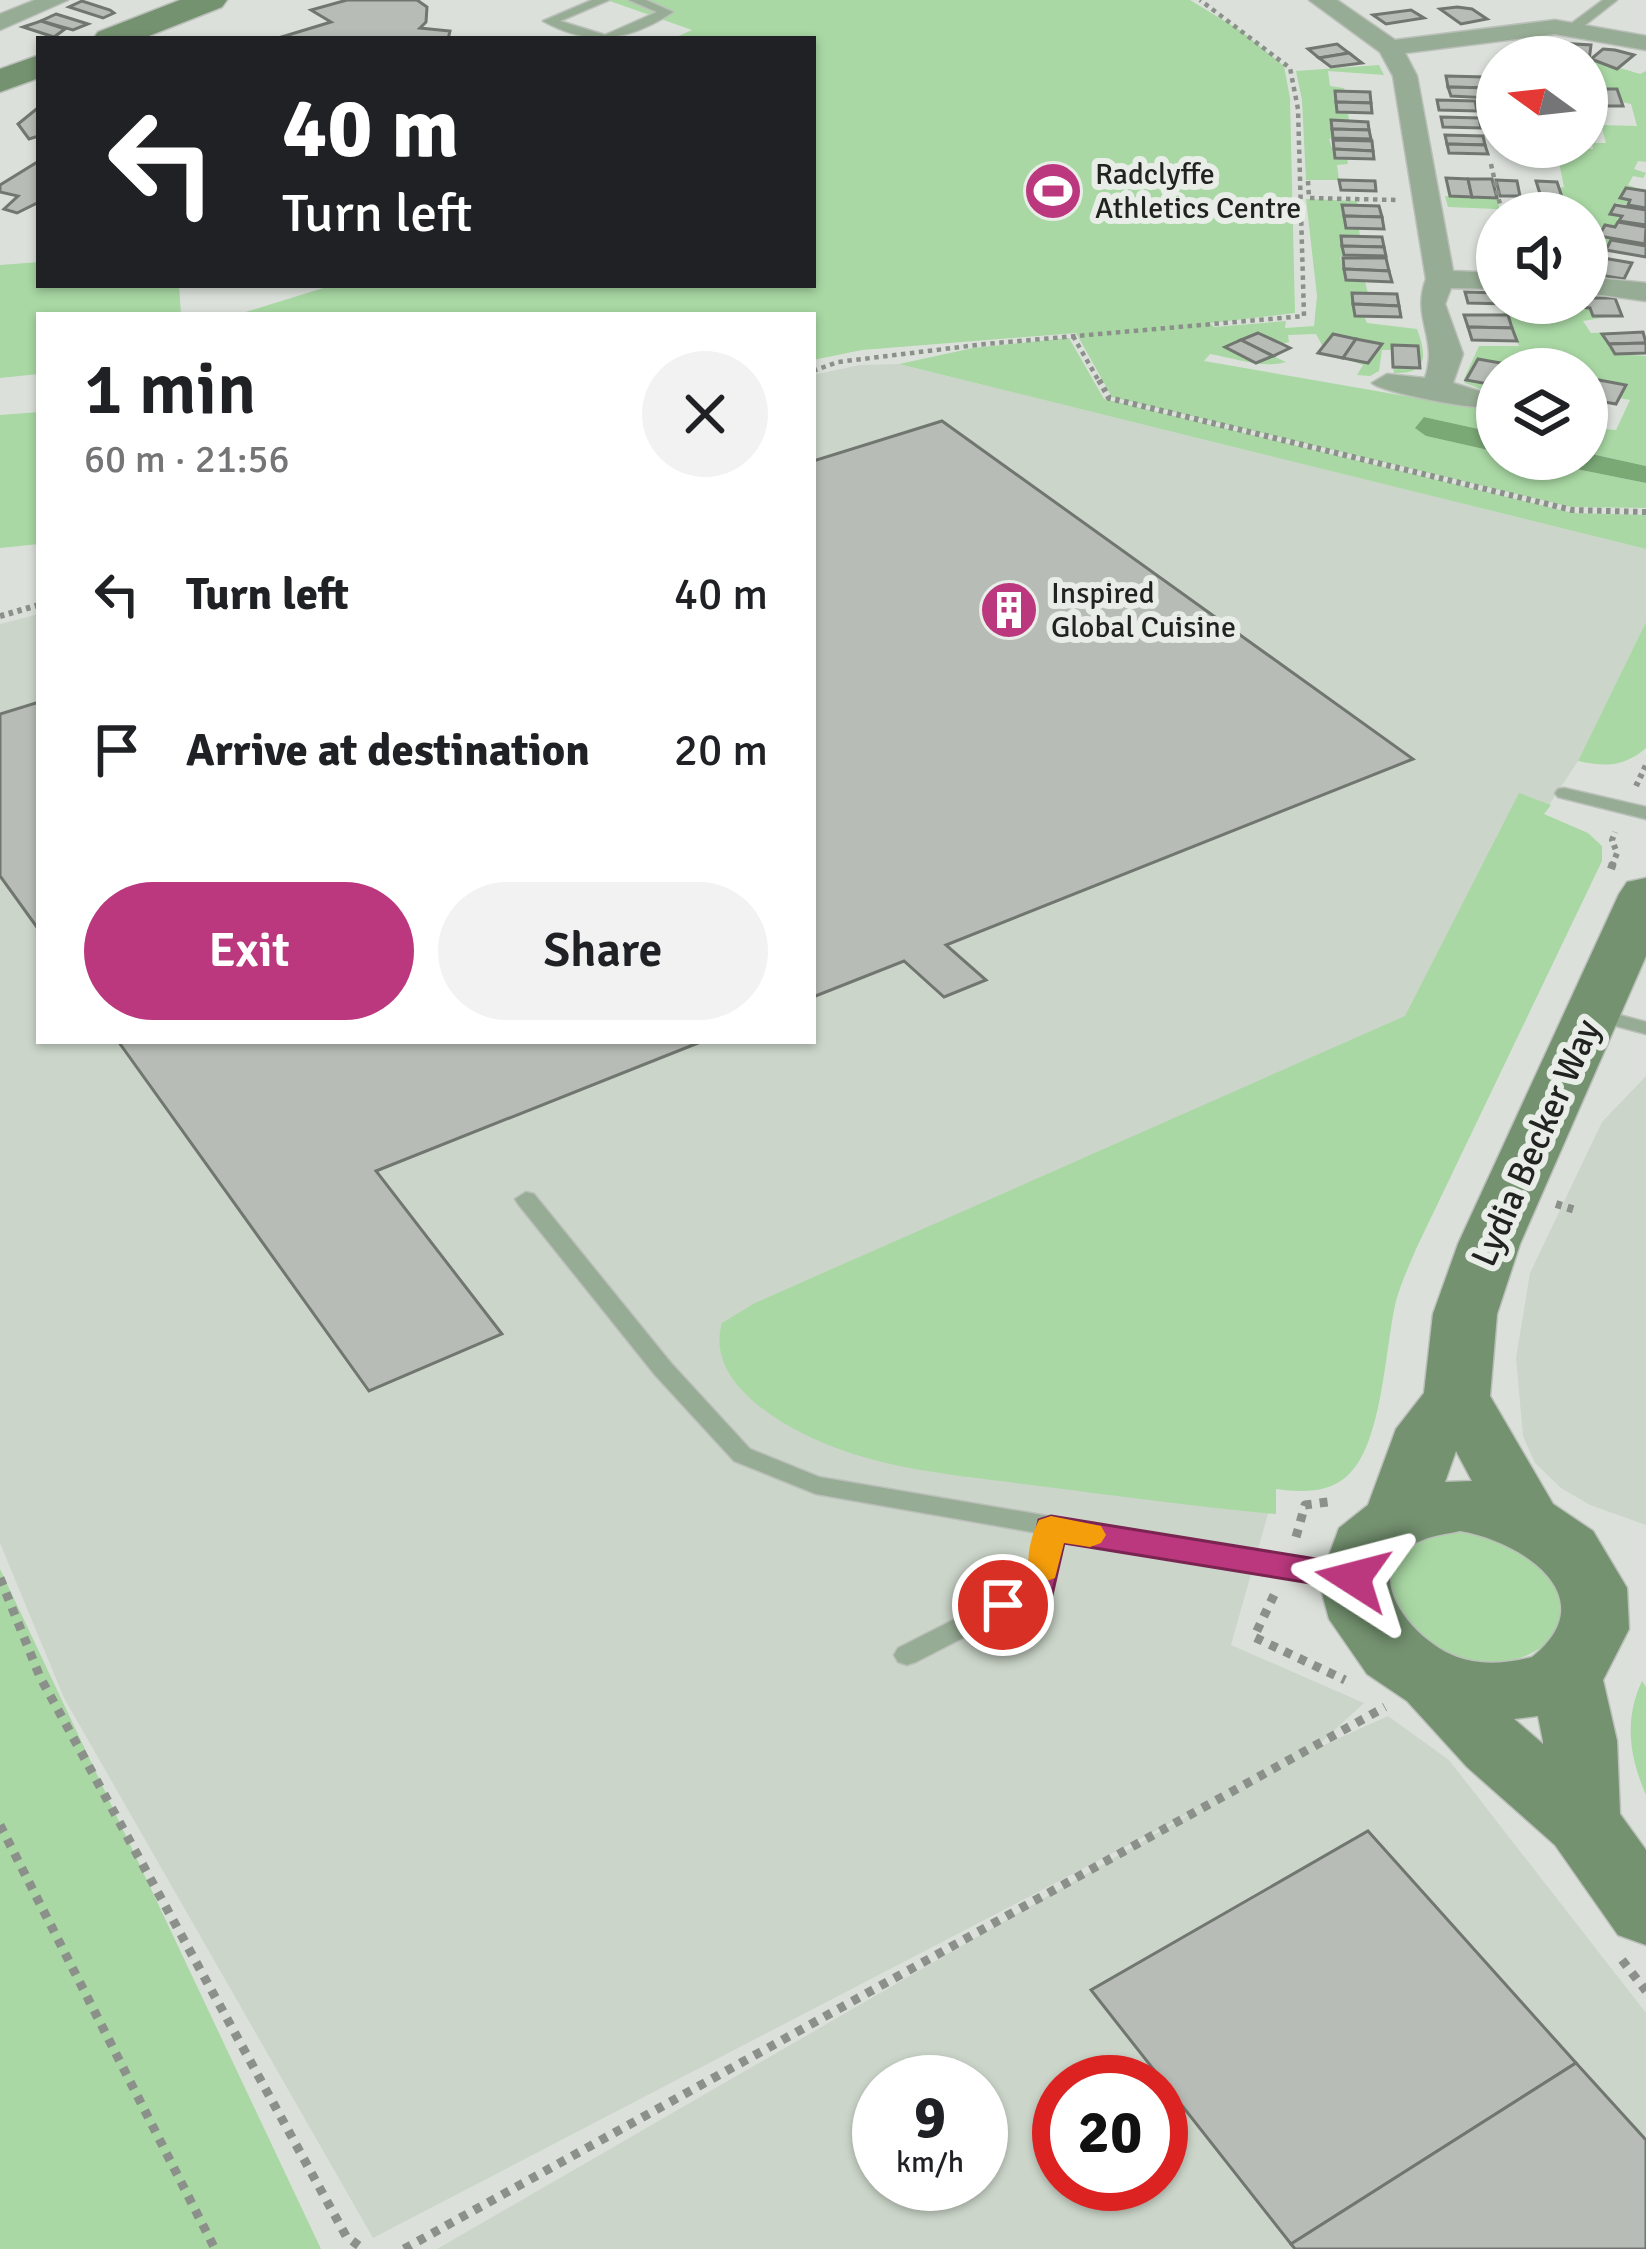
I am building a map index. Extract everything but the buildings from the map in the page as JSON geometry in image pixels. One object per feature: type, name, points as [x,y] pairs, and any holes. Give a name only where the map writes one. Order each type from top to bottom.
[{"type":"street","points":[[9,14],[56,0]]},
{"type":"street","points":[[121,36],[175,22],[210,0]]},
{"type":"street","points":[[1321,0],[1390,48],[1406,78],[1440,279],[1431,304],[1448,354],[1437,388]]},
{"type":"street","points":[[1390,48],[1539,28],[1646,43]]},
{"type":"street","points":[[0,82],[36,67]]},
{"type":"street","points":[[1440,279],[1476,280]]},
{"type":"street","points":[[1608,287],[1646,292]]},
{"type":"street","points":[[1387,383],[1437,388],[1476,399]]},
{"type":"street","name":"Lydia Becker Way","points":[[1398,1518],[1430,1429],[1456,1400],[1465,1314],[1489,1244],[1619,1021],[1646,894]]},
{"type":"street","points":[[1456,1400],[1481,1434],[1528,1522]]},
{"type":"street","points":[[1460,1505],[1496,1510],[1528,1522],[1569,1551],[1594,1594],[1598,1618],[1592,1640],[1565,1673],[1537,1687],[1504,1693],[1433,1680],[1399,1661],[1372,1636],[1357,1607],[1353,1578],[1360,1554],[1375,1533],[1398,1518],[1427,1508],[1460,1505]]},
{"type":"street","points":[[1565,1673],[1580,1742],[1582,1822]]},
{"type":"street","points":[[1433,1680],[1493,1746],[1582,1822],[1646,1911]]},
{"type":"lane","points":[[597,36],[549,20],[603,0]]},
{"type":"lane","points":[[613,36],[667,12],[635,0]]},
{"type":"lane","points":[[1572,29],[1611,0]]},
{"type":"lane","points":[[1564,793],[1646,813]]},
{"type":"lane","points":[[526,1199],[663,1370],[742,1455],[816,1486],[1353,1578]]},
{"type":"lane","points":[[907,1655],[1041,1586],[1051,1528]]},
{"type":"path","points":[[816,369],[838,362],[1072,335],[1304,316],[1298,109],[1290,68],[1200,0]]},
{"type":"path","points":[[1308,181],[1309,198],[1410,201]]},
{"type":"path","points":[[1072,335],[1108,398],[1572,510],[1646,512]]},
{"type":"path","points":[[0,616],[36,606]]},
{"type":"path","points":[[0,1579],[40,1677],[346,2236],[363,2249]]},
{"type":"path","points":[[404,2249],[1433,1680]]},
{"type":"path","points":[[0,1825],[215,2249]]},
{"type":"shaded area","name":"Radclyffe Athletics Centre","points":[[607,0],[1190,0],[1241,31],[1284,66],[1290,98],[1295,313],[1210,323],[1214,327],[1286,321],[1285,328],[1314,326],[1317,296],[1306,199],[1357,201],[1358,205],[1342,206],[1346,228],[1359,229],[1360,236],[1341,236],[1344,255],[1340,257],[1346,280],[1365,281],[1368,294],[1352,294],[1355,315],[1364,316],[1367,323],[1417,329],[1423,355],[1420,365],[1418,346],[1393,345],[1392,350],[1382,350],[1379,371],[1357,375],[1363,365],[1343,358],[1368,363],[1381,343],[1333,334],[1323,347],[1316,334],[1288,335],[1289,342],[1282,344],[1226,348],[1256,362],[1273,356],[1286,362],[1258,364],[1210,354],[1204,361],[1476,408],[1476,428],[1424,417],[1426,436],[1476,447],[1476,480],[1608,480],[1608,475],[1646,483],[1646,508],[1571,507],[1112,397],[1076,333],[862,350],[816,359],[816,312],[246,312],[323,288],[816,288],[816,36],[679,36],[692,30]]},
{"type":"shaded area","points":[[1608,64],[1640,74],[1646,71],[1646,162],[1638,161],[1634,169],[1646,173],[1643,178],[1633,176],[1628,185],[1646,191],[1628,205],[1616,203],[1611,213],[1622,216],[1615,227],[1608,226],[1608,192],[1560,192],[1559,188],[1564,187],[1560,168],[1608,168],[1608,125],[1637,126],[1631,104],[1622,102],[1617,89],[1608,89]]},
{"type":"shaded area","points":[[1379,65],[1384,75],[1328,71],[1330,86],[1344,88],[1335,92],[1337,111],[1348,113],[1349,121],[1331,121],[1333,138],[1329,139],[1335,157],[1347,158],[1348,164],[1337,165],[1339,180],[1306,180],[1296,71]]},
{"type":"shaded area","points":[[1445,196],[1476,197],[1476,208],[1448,207]]},
{"type":"shaded area","points":[[1608,237],[1646,242],[1646,246],[1611,240],[1608,246]]},
{"type":"shaded area","points":[[36,262],[36,288],[179,288],[181,312],[36,312],[36,374],[0,378],[0,265]]},
{"type":"shaded area","points":[[1509,324],[1585,324],[1591,333],[1622,332],[1603,334],[1615,354],[1646,356],[1646,466],[1608,458],[1608,429],[1616,430],[1630,400],[1619,398],[1625,385],[1608,381],[1608,348],[1478,348],[1519,346]]},
{"type":"shaded area","points":[[1069,338],[1104,399],[1573,513],[1646,515],[1646,549],[899,364],[973,348]]},
{"type":"shaded area","points":[[1476,353],[1476,364],[1467,380],[1476,382],[1476,387],[1464,379]]},
{"type":"shaded area","points":[[899,364],[1646,549],[1646,622],[1578,761],[1543,814],[1275,1489],[1231,1645],[1364,1703],[1313,1750],[1388,1716],[1449,1760],[1646,2013],[1646,2249],[437,2249],[1209,1803],[373,2238],[64,1698],[0,1543],[0,624],[36,615],[36,1044],[816,1044],[816,374],[860,365]]},
{"type":"shaded area","points":[[1393,367],[1418,367],[1394,373]]},
{"type":"shaded area","points":[[36,412],[36,544],[0,548],[0,415]]},
{"type":"shaded area","points":[[1424,417],[1476,428],[1476,447],[1426,436],[1415,428]]},
{"type":"shaded area","points":[[1608,458],[1646,466],[1646,483],[1608,475]]},
{"type":"shaded area","points":[[1646,622],[1646,748],[1614,764],[1578,761]]},
{"type":"shaded area","points":[[1519,793],[1551,805],[1544,814],[1588,833],[1602,846],[1602,861],[1408,1268],[1396,1301],[1375,1420],[1358,1463],[1346,1477],[1321,1489],[1276,1489],[1276,1514],[935,1472],[822,1442],[777,1419],[739,1386],[720,1346],[722,1323],[755,1303],[1405,1016]]},
{"type":"shaded area","points":[[1646,1076],[1646,1525],[1590,1505],[1561,1488],[1535,1463],[1523,1436],[1516,1358],[1530,1273],[1602,1122]]},
{"type":"shaded area","points":[[1459,1530],[1519,1546],[1544,1565],[1559,1597],[1559,1620],[1549,1640],[1536,1650],[1486,1663],[1450,1657],[1421,1641],[1399,1612],[1390,1595],[1393,1567],[1428,1538]]},
{"type":"shaded area","points":[[0,1569],[321,2249],[0,2249]]},
{"type":"shaded area","points":[[1642,1681],[1646,1687],[1646,1795],[1631,1738]]},
{"type":"slow traffic","points":[[1044,1569],[1051,1528],[1090,1535]]},
{"type":"place","name":"Radclyffe Athletics Centre","points":[[1053,191]]},
{"type":"place","name":"Inspired Global Cuisine","points":[[1009,610]]},
{"type":"route","points":[[1003,1605],[1041,1586],[1051,1528],[1353,1578]]}]
